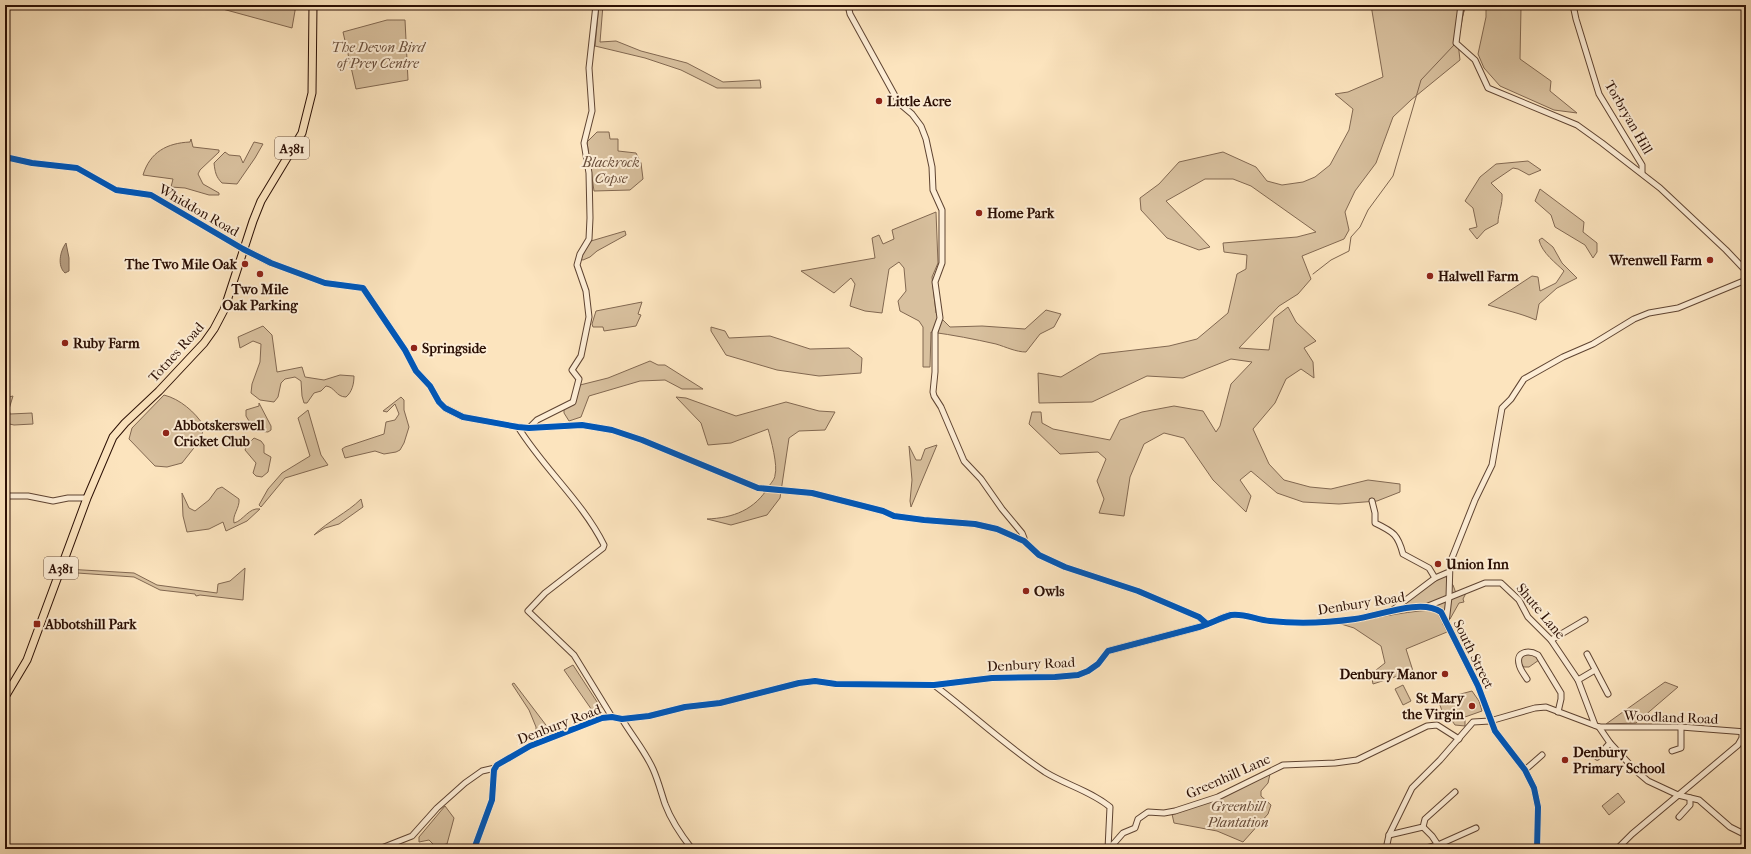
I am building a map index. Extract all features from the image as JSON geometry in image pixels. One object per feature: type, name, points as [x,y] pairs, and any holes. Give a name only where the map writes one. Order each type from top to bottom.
[{"type":"main road","name":"Totnes Road","points":[[5,697],[27,660],[86,498],[113,437],[196,352],[214,329],[230,296],[243,249],[261,201],[302,132],[312,93],[313,5]]},
{"type":"street","points":[[529,428],[537,420],[573,402],[579,380],[572,370],[581,356],[589,317],[586,291],[577,264],[580,254],[589,239],[589,173],[584,143],[592,112],[589,68],[596,5]]},
{"type":"street","points":[[848,5],[850,14],[899,103],[912,114],[926,139],[932,167],[933,190],[942,210],[942,263],[935,282],[940,318],[935,332],[935,372],[933,392],[964,460],[981,479],[1002,509],[1022,533],[1024,540],[1039,555],[1054,562],[1138,591],[1199,617],[1207,624]]},
{"type":"street","points":[[1461,5],[1456,43],[1475,60],[1488,88],[1577,125],[1642,173],[1690,216],[1746,271]]},
{"type":"street","name":"Torbryan Hill","points":[[1573,5],[1597,90],[1642,165],[1642,173]]},
{"type":"street","name":"Whiddon Road","points":[[5,157],[32,163],[77,168],[116,190],[151,195],[243,249],[271,263],[308,278],[325,283],[363,288],[405,350],[416,371],[430,386],[439,402],[445,408],[469,419],[529,428],[582,425],[612,430],[642,440],[758,488],[812,493],[908,518],[975,524],[997,529],[1024,540]]},
{"type":"street","points":[[1446,622],[1449,597],[1449,572],[1453,554],[1468,521],[1475,500],[1492,465],[1502,408],[1511,399],[1524,379],[1563,357],[1593,344],[1634,319],[1649,313],[1678,308],[1746,280]]},
{"type":"street","points":[[518,427],[594,526],[604,545],[603,548],[545,593],[528,611],[574,655],[612,717]]},
{"type":"street","points":[[5,496],[28,496],[52,501],[68,498],[86,498]]},
{"type":"street","points":[[1372,501],[1376,513],[1375,524],[1390,530],[1399,539],[1403,554],[1429,568],[1435,578]]},
{"type":"street","points":[[1390,612],[1435,578],[1449,572]]},
{"type":"street","name":"Shute Lane","points":[[1427,607],[1484,583],[1501,583],[1518,600],[1528,617],[1551,640],[1578,680],[1597,726],[1610,743],[1635,770],[1648,781],[1678,795],[1699,800],[1730,827],[1746,835]]},
{"type":"street","name":"Denbury Road","points":[[379,849],[412,836],[437,808],[465,783],[482,771],[495,768],[499,763],[530,746],[602,718],[612,717],[622,719],[649,716],[685,707],[720,703],[799,683],[815,681],[836,684],[934,685],[992,678],[1078,675],[1088,671],[1098,664],[1108,651],[1207,624],[1234,615],[1268,621],[1307,624],[1363,618],[1390,612],[1427,607]]},
{"type":"street","name":"South Street","points":[[1427,607],[1435,608],[1441,612],[1478,686],[1495,731],[1525,770],[1537,796],[1537,849]]},
{"type":"street","points":[[1551,640],[1585,620]]},
{"type":"street","points":[[1527,679],[1518,662],[1519,656],[1525,651],[1532,651],[1538,655],[1561,693],[1558,712]]},
{"type":"street","points":[[1586,654],[1608,694]]},
{"type":"street","points":[[1524,673],[1529,670]]},
{"type":"street","points":[[1578,680],[1595,670]]},
{"type":"street","name":"Greenhill Lane","points":[[934,685],[1047,773],[1100,798],[1110,807],[1109,849]]},
{"type":"street","name":"Woodland Road","points":[[1459,739],[1473,722],[1535,708],[1546,707],[1597,726],[1681,728],[1744,732]]},
{"type":"street","points":[[622,719],[646,755],[654,770],[666,806],[681,836],[692,849]]},
{"type":"street","name":"Greenhill Lane","points":[[1109,849],[1123,832],[1135,828],[1138,819],[1148,812],[1164,813],[1175,811],[1218,797],[1283,765],[1335,763],[1357,760],[1427,726],[1437,725],[1459,739]]},
{"type":"street","points":[[1672,751],[1681,748],[1681,728]]},
{"type":"street","points":[[1617,849],[1738,745],[1744,732]]},
{"type":"street","points":[[1386,849],[1389,834],[1412,788],[1459,739]]},
{"type":"street","points":[[1597,757],[1610,743]]},
{"type":"street","points":[[1525,770],[1542,756]]},
{"type":"street","points":[[474,849],[492,800],[495,768]]},
{"type":"street","points":[[1423,827],[1425,819],[1454,792]]},
{"type":"street","points":[[1679,817],[1690,805],[1690,798]]},
{"type":"street","points":[[1389,834],[1423,827]]},
{"type":"street","points":[[1423,827],[1438,845]]},
{"type":"street","points":[[1422,849],[1438,845],[1476,828]]},
{"type":"green space","points":[[208,5],[296,5],[292,28]]},
{"type":"green space","points":[[599,5],[603,5],[600,42],[616,41],[641,51],[687,63],[723,82],[760,80],[761,88],[717,88],[681,70],[645,58],[595,46]]},
{"type":"green space","points":[[1371,5],[1466,5],[1457,34],[1460,60],[1411,100],[1393,117],[1376,163],[1355,191],[1345,212],[1349,230],[1344,239],[1302,256],[1311,279],[1298,294],[1279,306],[1239,348],[1269,350],[1274,318],[1288,307],[1296,322],[1316,341],[1304,348],[1313,362],[1314,378],[1301,369],[1286,379],[1275,403],[1253,429],[1269,464],[1284,480],[1310,487],[1331,489],[1368,480],[1400,484],[1400,492],[1377,501],[1339,504],[1303,502],[1277,493],[1251,471],[1240,480],[1251,496],[1246,512],[1213,480],[1184,438],[1164,433],[1144,444],[1130,477],[1124,516],[1099,513],[1104,499],[1097,481],[1106,459],[1098,452],[1060,454],[1029,424],[1032,412],[1041,412],[1042,423],[1053,429],[1110,440],[1120,420],[1142,412],[1174,406],[1203,411],[1216,432],[1220,426],[1231,384],[1252,362],[1231,359],[1183,378],[1147,376],[1092,402],[1039,403],[1038,373],[1061,377],[1100,354],[1169,346],[1197,339],[1228,313],[1237,274],[1246,269],[1247,255],[1224,252],[1223,243],[1297,237],[1316,232],[1251,186],[1233,179],[1205,179],[1166,201],[1210,247],[1199,250],[1167,238],[1141,210],[1140,198],[1159,184],[1179,162],[1223,152],[1256,167],[1267,181],[1282,185],[1303,182],[1315,177],[1330,165],[1349,130],[1353,109],[1335,94],[1348,92],[1383,77]]},
{"type":"green space","points":[[1486,5],[1517,5],[1521,8],[1520,59],[1551,81],[1550,91],[1577,113],[1554,110],[1500,86],[1484,68],[1478,54],[1486,17]]},
{"type":"green space","name":"The Devon Bird of Prey Centre","points":[[387,20],[405,20],[408,80],[356,89],[343,32]]},
{"type":"green space","name":"Blackrock Copse","points":[[597,132],[609,132],[610,139],[618,139],[618,151],[636,153],[641,163],[643,179],[630,190],[594,191],[587,142]]},
{"type":"green space","points":[[191,139],[193,147],[219,150],[219,152],[200,170],[198,174],[203,184],[219,193],[219,195],[209,195],[185,188],[171,187],[173,179],[143,175],[150,160],[160,150],[174,144],[190,142]]},
{"type":"green space","points":[[254,142],[263,144],[237,184],[222,183],[216,174],[214,163],[225,152],[229,155],[240,156],[243,163]]},
{"type":"green space","points":[[1528,161],[1541,170],[1529,175],[1513,168],[1491,183],[1502,194],[1498,223],[1485,230],[1477,239],[1469,229],[1477,227],[1473,208],[1465,201],[1480,177],[1496,164]]},
{"type":"green space","points":[[1540,189],[1584,222],[1583,232],[1597,243],[1597,252],[1593,258],[1585,245],[1555,227],[1551,215],[1535,201]]},
{"type":"green space","points":[[936,212],[938,263],[932,277],[936,313],[950,327],[982,326],[1025,329],[1046,310],[1061,314],[1054,327],[1040,334],[1026,352],[980,340],[931,332],[930,367],[923,367],[923,327],[919,321],[900,311],[898,301],[906,291],[904,268],[899,262],[889,269],[882,313],[865,311],[850,306],[855,284],[851,278],[834,293],[801,271],[875,258],[872,238],[879,235],[883,244],[894,239],[892,230]]},
{"type":"green space","points":[[625,231],[626,235],[597,251],[590,257],[583,260],[579,259],[591,241]]},
{"type":"green space","points":[[1542,238],[1553,247],[1562,263],[1577,278],[1557,288],[1539,304],[1536,320],[1518,313],[1488,305],[1532,276],[1538,277],[1540,291],[1556,283],[1564,271],[1543,249],[1539,240]]},
{"type":"green space","points":[[642,302],[638,314],[641,315],[636,326],[604,331],[603,327],[593,327],[592,324],[596,311]]},
{"type":"green space","points":[[263,326],[272,335],[277,372],[302,367],[305,377],[324,380],[340,375],[354,376],[354,382],[350,393],[346,397],[343,397],[332,388],[326,386],[321,391],[314,393],[307,403],[304,403],[301,381],[295,377],[285,379],[281,383],[278,397],[274,402],[260,400],[251,393],[252,384],[260,362],[261,344],[253,341],[240,348],[238,337]]},
{"type":"green space","points":[[711,327],[725,331],[729,338],[770,336],[810,349],[849,348],[862,358],[861,373],[819,376],[777,370],[726,355],[711,331]]},
{"type":"green space","points":[[650,361],[658,365],[665,365],[703,389],[682,389],[665,380],[640,381],[589,396],[581,417],[569,421],[564,413],[564,409],[575,401],[580,385],[608,378]]},
{"type":"green space","name":"Abbotskerswell Cricket Club","points":[[164,395],[187,407],[204,426],[201,439],[182,463],[167,467],[155,466],[129,439],[132,428]]},
{"type":"green space","points":[[13,396],[9,409],[10,414],[32,413],[33,424],[14,425],[5,423],[5,398]]},
{"type":"green space","points":[[401,397],[404,400],[404,410],[409,427],[400,450],[384,454],[375,451],[345,458],[342,449],[345,447],[384,434],[386,422],[395,420],[399,414],[395,404],[387,412],[383,411]]},
{"type":"green space","points":[[676,397],[686,398],[736,416],[786,402],[819,411],[835,412],[825,430],[799,431],[789,438],[780,498],[767,515],[731,525],[707,519],[726,517],[750,507],[757,501],[773,481],[776,465],[768,429],[731,443],[708,445],[701,423]]},
{"type":"green space","points":[[259,403],[271,426],[271,430],[268,432],[261,431],[255,427],[246,416],[246,410],[259,406]]},
{"type":"green space","points":[[308,410],[321,455],[328,465],[285,478],[261,507],[259,505],[268,489],[282,473],[310,456],[298,418]]},
{"type":"green space","points":[[254,438],[261,441],[264,445],[264,453],[271,457],[268,472],[262,477],[256,476],[253,473],[256,463],[245,450],[247,445]]},
{"type":"green space","points":[[937,445],[911,507],[910,501],[912,480],[909,446],[916,460],[921,460],[925,449]]},
{"type":"green space","points":[[222,487],[239,499],[234,517],[234,523],[249,512],[260,509],[247,521],[226,531],[223,522],[209,529],[187,532],[183,516],[182,493],[189,508],[195,511],[209,500],[217,489]]},
{"type":"green space","points":[[361,499],[363,507],[339,524],[325,528],[314,535],[325,525],[350,509]]},
{"type":"green space","points":[[245,568],[243,600],[200,595],[196,596],[195,594],[160,590],[134,577],[63,572],[66,569],[134,573],[157,585],[217,593],[218,584],[230,581]]},
{"type":"green space","points":[[1445,576],[1453,585],[1457,596],[1466,591],[1463,599],[1464,602],[1459,603],[1450,619],[1445,616],[1441,609],[1430,606],[1413,606],[1396,609],[1434,580]]},
{"type":"green space","points":[[1431,610],[1437,612],[1447,632],[1406,649],[1413,671],[1373,684],[1371,674],[1385,663],[1381,646],[1354,628],[1338,623],[1408,612]]},
{"type":"green space","points":[[1532,653],[1539,660],[1529,667],[1524,667],[1521,658],[1523,655]]},
{"type":"green space","points":[[573,665],[601,708],[594,713],[564,670]]},
{"type":"green space","points":[[1665,682],[1678,687],[1636,723],[1606,724]]},
{"type":"green space","points":[[514,683],[552,733],[536,742],[536,727],[529,710],[512,684]]},
{"type":"green space","points":[[1403,685],[1411,701],[1403,705],[1395,689]]},
{"type":"green space","points":[[1472,691],[1479,701],[1482,711],[1465,717],[1465,726],[1455,725],[1448,715],[1444,716],[1438,700]]},
{"type":"green space","name":"Greenhill Plantation","points":[[1270,774],[1268,783],[1261,791],[1261,796],[1271,805],[1268,814],[1243,842],[1217,831],[1174,823],[1172,814]]},
{"type":"green space","points":[[1618,793],[1625,802],[1609,815],[1602,806]]},
{"type":"green space","points":[[445,806],[454,818],[447,844],[435,846],[429,840],[419,842],[419,837]]},
{"type":"shaded area","points":[[66,243],[69,258],[69,271],[65,273],[62,270],[60,258]]},
{"type":"waterway","points":[[1458,41],[1465,5]]},
{"type":"waterway","points":[[1313,274],[1331,260],[1349,251],[1351,237],[1360,227],[1368,210],[1393,176],[1421,80],[1454,45]]},
{"type":"cycle path","points":[[5,157],[32,163],[77,168],[116,190],[151,195],[243,249],[271,263],[325,283],[363,288],[405,350],[416,371],[430,386],[439,402],[445,408],[463,417],[529,428],[582,425],[612,430],[642,440],[758,488],[812,493],[883,511],[894,516],[975,524],[997,529],[1024,541],[1039,555],[1065,567],[1138,591],[1199,617],[1207,624]]},
{"type":"cycle path","points":[[474,849],[492,800],[494,770],[497,765],[530,746],[602,718],[612,717],[622,719],[649,716],[685,707],[720,703],[799,683],[815,681],[836,684],[934,685],[992,678],[1078,675],[1088,671],[1098,664],[1108,651],[1199,627],[1231,615],[1241,615],[1281,622],[1302,623],[1355,619],[1411,607],[1433,608],[1441,612],[1478,686],[1495,731],[1525,770],[1534,788],[1538,807],[1537,849]]},
{"type":"place","name":"Little Acre","points":[[879,101]]},
{"type":"place","name":"Home Park","points":[[979,213]]},
{"type":"place","name":"Wrenwell Farm","points":[[1710,260]]},
{"type":"place","name":"The Two Mile Oak","points":[[245,264]]},
{"type":"place","name":"Two Mile Oak Parking","points":[[260,274]]},
{"type":"place","name":"Halwell Farm","points":[[1430,276]]},
{"type":"place","name":"Ruby Farm","points":[[65,343]]},
{"type":"place","name":"Springside","points":[[414,348]]},
{"type":"place","name":"Abbotskerswell Cricket Club","points":[[166,433]]},
{"type":"place","name":"Union Inn","points":[[1438,564]]},
{"type":"place","name":"Owls","points":[[1026,591]]},
{"type":"place","name":"Abbotshill Park","points":[[37,624]]},
{"type":"place","name":"Denbury Manor","points":[[1445,674]]},
{"type":"place","name":"St Mary the Virgin","points":[[1472,706]]},
{"type":"place","name":"Denbury Primary School","points":[[1565,760]]}]
